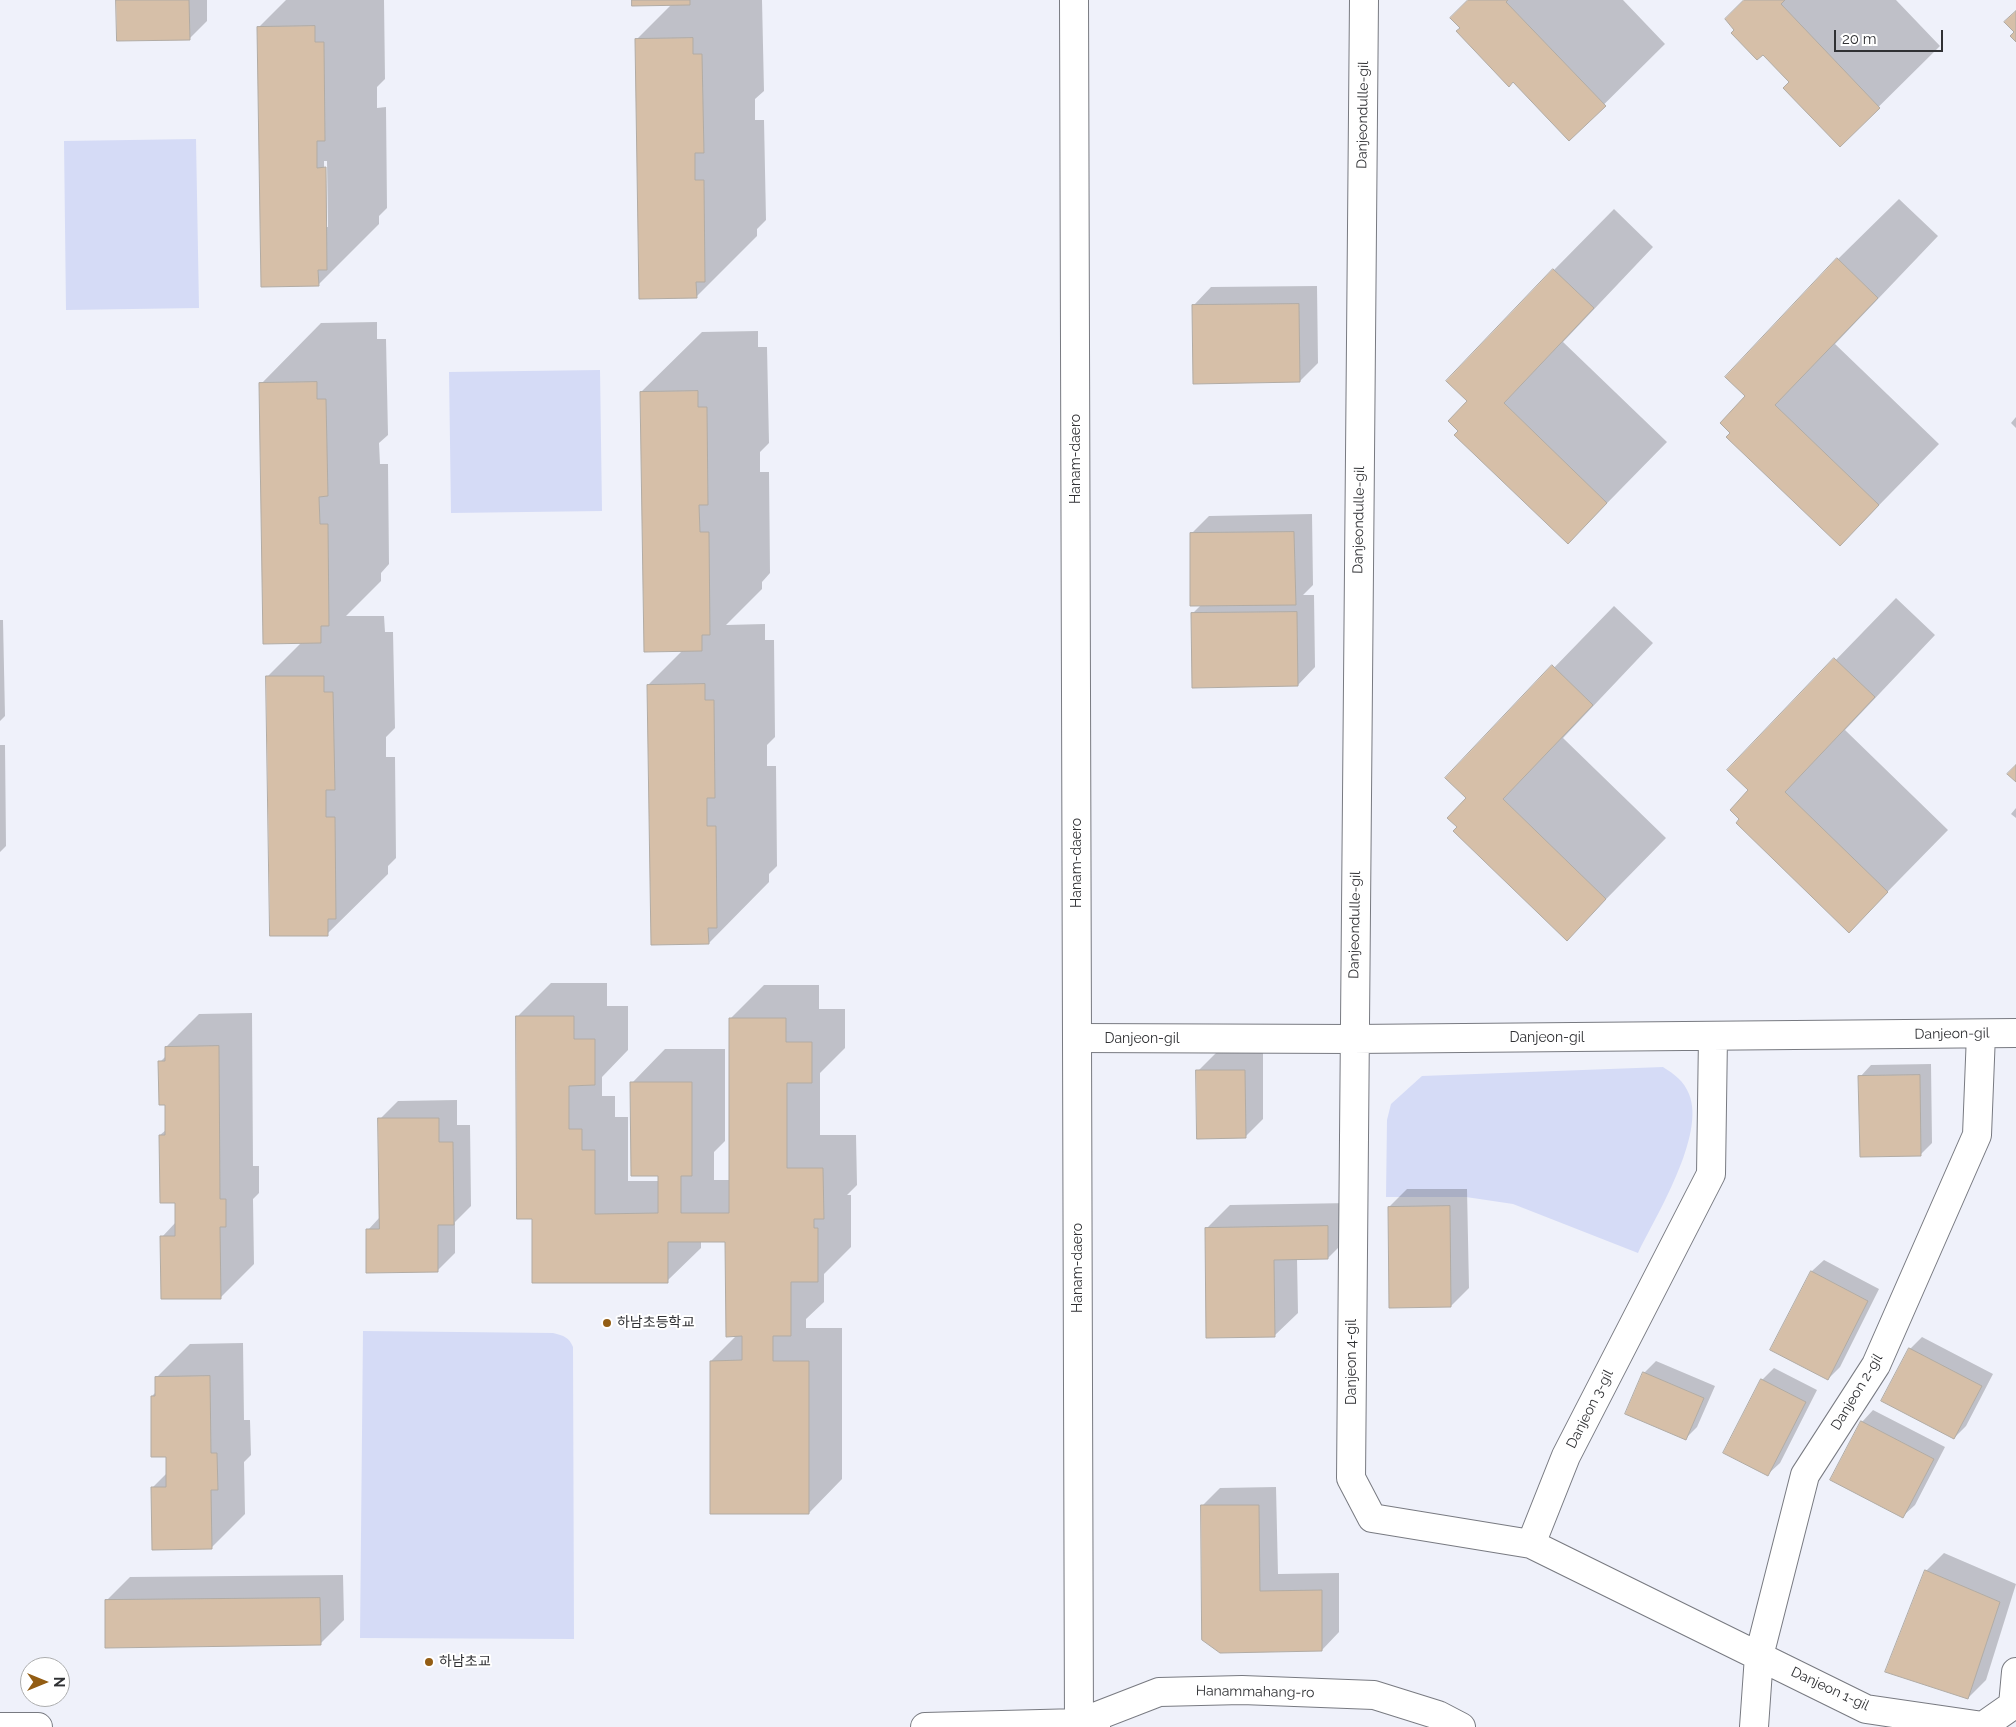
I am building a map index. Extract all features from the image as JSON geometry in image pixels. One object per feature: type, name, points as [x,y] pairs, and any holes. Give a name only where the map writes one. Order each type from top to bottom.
[{"type":"street","name":"Hanam-daero","points":[[1074,0],[1079,1725]]},
{"type":"street","name":"Danjeondulle-gil","points":[[1353,1039],[1364,0]]},
{"type":"street","name":"Danjeon-gil","points":[[1078,1038],[1353,1039],[2016,1033]]},
{"type":"street","name":"Danjeon 2-gil","points":[[1754,1727],[1759,1656],[1805,1474],[1876,1365],[1977,1134],[1982,1034]]},
{"type":"street","name":"Danjeon 3-gil","points":[[1531,1544],[1566,1456],[1711,1174],[1713,1036]]},
{"type":"street","name":"Danjeon 4-gil","points":[[1353,1039],[1351,1478],[1372,1518],[1531,1544]]},
{"type":"street","points":[[1531,1544],[1759,1656]]},
{"type":"street","name":"Danjeon 1-gil","points":[[1759,1656],[1866,1709],[1983,1726],[2013,1706],[2016,1672]]},
{"type":"street","name":"Hanammahang-ro","points":[[1079,1725],[1159,1692],[1242,1690],[1374,1695],[1438,1715],[1461,1727]]},
{"type":"street","points":[[925,1727],[1079,1725],[1108,1727]]},
{"type":"street","points":[[0,1727],[38,1727]]},
{"type":"shaded area","points":[[196,139],[199,308],[66,310],[64,141]]},
{"type":"shaded area","points":[[600,370],[602,511],[451,513],[449,372]]},
{"type":"shaded area","points":[[1663,1067],[1675,1075],[1687,1089],[1692,1111],[1691,1131],[1677,1175],[1638,1253],[1513,1204],[1466,1197],[1386,1197],[1387,1120],[1391,1104],[1422,1076]]},
{"type":"shaded area","points":[[363,1331],[553,1333],[563,1336],[570,1341],[573,1347],[574,1639],[360,1638]]},
{"type":"building","points":[[116,0],[189,0],[190,40],[117,41]]},
{"type":"building","points":[[632,0],[690,0],[690,5],[632,6]]},
{"type":"building","points":[[1468,0],[1508,0],[1506,2],[1606,106],[1569,141],[1513,82],[1509,87],[1456,31],[1460,28],[1450,18]]},
{"type":"building","points":[[1744,0],[1785,0],[1781,4],[1880,108],[1840,147],[1783,88],[1789,82],[1763,55],[1757,60],[1731,33],[1734,30],[1725,19]]},
{"type":"building","points":[[2016,11],[2016,42],[2010,36],[2014,32],[2004,22]]},
{"type":"building","points":[[315,26],[315,42],[324,42],[325,141],[317,141],[317,168],[326,167],[327,270],[318,270],[319,286],[261,287],[257,27]]},
{"type":"building","points":[[693,38],[693,54],[702,54],[704,153],[695,153],[695,180],[704,180],[705,282],[696,282],[697,298],[639,299],[635,39]]},
{"type":"building","points":[[1837,258],[1878,298],[1775,405],[1879,505],[1840,546],[1726,437],[1730,433],[1720,423],[1745,396],[1725,377]]},
{"type":"building","points":[[1553,269],[1594,308],[1504,403],[1607,503],[1568,544],[1454,435],[1458,431],[1448,421],[1467,401],[1446,381]]},
{"type":"building","points":[[1299,304],[1300,382],[1193,384],[1192,305]]},
{"type":"building","points":[[317,382],[317,399],[326,399],[328,496],[319,497],[320,524],[328,524],[329,626],[321,626],[321,643],[263,644],[259,383]]},
{"type":"building","points":[[698,391],[698,407],[707,407],[708,505],[699,505],[700,532],[709,532],[710,635],[702,635],[702,651],[644,652],[640,392]]},
{"type":"building","points":[[1294,532],[1296,605],[1190,606],[1190,533]]},
{"type":"building","points":[[1297,612],[1298,686],[1192,688],[1191,613]]},
{"type":"building","points":[[1834,658],[1875,697],[1785,792],[1888,892],[1849,933],[1736,823],[1739,819],[1730,810],[1748,790],[1727,770]]},
{"type":"building","points":[[1552,665],[1593,705],[1503,799],[1606,899],[1567,941],[1453,831],[1457,827],[1447,818],[1466,798],[1445,778]]},
{"type":"building","points":[[266,676],[324,676],[324,692],[333,692],[335,790],[326,790],[326,817],[335,817],[336,919],[328,919],[328,936],[270,936]]},
{"type":"building","points":[[705,684],[705,700],[714,700],[715,798],[707,798],[707,826],[716,826],[717,928],[708,928],[709,944],[651,945],[647,685]]},
{"type":"building","points":[[2016,765],[2016,782],[2007,774]]},
{"type":"building","points":[[516,1016],[574,1016],[574,1039],[595,1039],[595,1085],[569,1086],[569,1129],[582,1129],[582,1150],[595,1150],[595,1214],[658,1213],[658,1176],[631,1176],[630,1082],[692,1082],[692,1176],[681,1176],[681,1213],[729,1213],[729,1018],[786,1018],[786,1042],[812,1042],[812,1083],[787,1083],[787,1168],[823,1168],[824,1219],[814,1219],[814,1228],[818,1228],[818,1282],[791,1282],[791,1336],[773,1336],[773,1361],[809,1361],[809,1514],[710,1514],[710,1361],[742,1360],[742,1336],[726,1337],[725,1242],[668,1242],[668,1283],[532,1283],[532,1219],[517,1219]]},
{"type":"building","points":[[219,1046],[220,1199],[226,1199],[226,1227],[220,1227],[221,1299],[161,1299],[160,1236],[175,1236],[175,1203],[160,1203],[159,1135],[165,1135],[165,1105],[159,1105],[158,1061],[165,1061],[165,1047]]},
{"type":"building","points":[[1196,1070],[1245,1070],[1246,1138],[1197,1139]]},
{"type":"building","points":[[1920,1075],[1921,1156],[1860,1157],[1858,1076]]},
{"type":"building","points":[[378,1118],[439,1118],[439,1142],[453,1142],[454,1225],[438,1225],[438,1272],[366,1273],[366,1229],[379,1229]]},
{"type":"building","points":[[1450,1206],[1451,1307],[1389,1308],[1388,1207]]},
{"type":"building","points":[[1328,1226],[1328,1259],[1274,1260],[1275,1337],[1206,1338],[1205,1228]]},
{"type":"building","points":[[1811,1271],[1868,1301],[1828,1380],[1770,1350]]},
{"type":"building","points":[[1909,1348],[1982,1386],[1954,1439],[1881,1401]]},
{"type":"building","points":[[1643,1372],[1704,1398],[1686,1440],[1625,1414]]},
{"type":"building","points":[[210,1376],[211,1453],[217,1453],[218,1490],[211,1490],[212,1549],[152,1550],[151,1487],[166,1487],[166,1457],[151,1457],[151,1396],[155,1396],[155,1377]]},
{"type":"building","points":[[1761,1379],[1806,1402],[1768,1476],[1723,1453]]},
{"type":"building","points":[[1861,1421],[1934,1459],[1903,1518],[1830,1480]]},
{"type":"building","points":[[1201,1505],[1259,1505],[1260,1591],[1322,1590],[1322,1651],[1220,1653],[1202,1640]]},
{"type":"building","points":[[1925,1570],[2000,1602],[1968,1699],[1885,1672]]},
{"type":"building","points":[[320,1598],[321,1645],[105,1648],[105,1600]]},
{"type":"place","name":"하남초등학교","points":[[607,1323]]},
{"type":"place","name":"하남초교","points":[[429,1662]]}]
